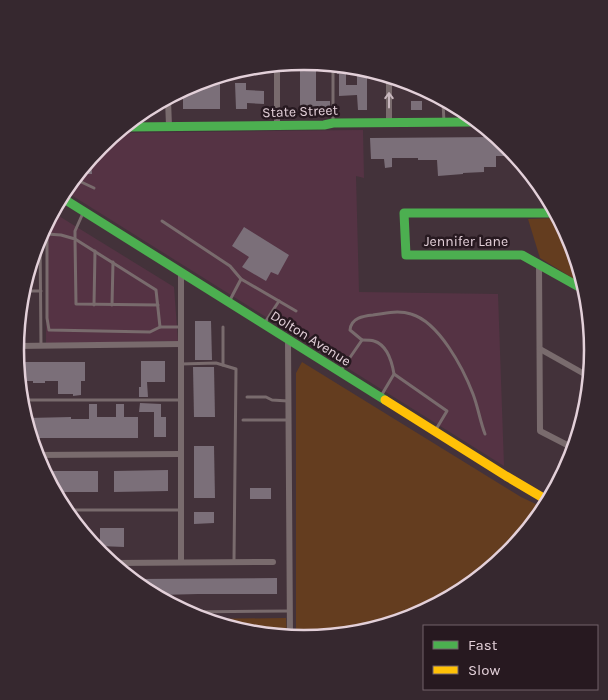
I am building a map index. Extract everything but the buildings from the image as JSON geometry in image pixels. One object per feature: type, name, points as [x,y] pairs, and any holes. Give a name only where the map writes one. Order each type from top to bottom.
[{"type":"street","points":[[277,71],[277,126]]},
{"type":"street","points":[[389,83],[389,123]]},
{"type":"street","points":[[168,105],[169,126]]},
{"type":"street","name":"State Street","points":[[135,127],[467,122]]},
{"type":"street","name":"Dolton Avenue","points":[[67,201],[542,497]]},
{"type":"street","name":"Jennifer Lane","points":[[539,264],[522,255],[406,255],[404,213],[548,213]]},
{"type":"street","points":[[539,264],[577,286]]},
{"type":"street","points":[[539,264],[540,431],[567,445]]},
{"type":"street","points":[[181,272],[181,562]]},
{"type":"street","points":[[288,340],[290,630]]},
{"type":"street","points":[[24,346],[181,344]]},
{"type":"street","points":[[540,348],[583,373]]},
{"type":"street","points":[[44,455],[180,454]]},
{"type":"street","points":[[121,563],[273,562]]},
{"type":"lane","points":[[333,71],[333,123]]},
{"type":"lane","points":[[443,107],[444,122]]},
{"type":"lane","points":[[80,181],[94,188]]},
{"type":"lane","points":[[84,212],[75,231],[76,304],[158,305]]},
{"type":"lane","points":[[162,221],[230,266],[241,279],[296,311]]},
{"type":"lane","points":[[49,234],[61,234],[75,239],[156,290],[160,327]]},
{"type":"lane","points":[[47,239],[47,318],[49,330],[150,332],[160,327],[181,326]]},
{"type":"lane","points":[[94,305],[95,251]]},
{"type":"lane","points":[[40,256],[41,346]]},
{"type":"lane","points":[[112,305],[113,262]]},
{"type":"lane","points":[[229,302],[241,279]]},
{"type":"lane","points":[[30,291],[41,290]]},
{"type":"lane","points":[[264,325],[279,301]]},
{"type":"lane","points":[[380,397],[394,374],[386,348],[375,341],[362,340],[350,330],[350,326],[355,319],[367,315],[396,312],[410,313],[428,323],[440,335],[448,347],[474,395],[480,422],[485,434]]},
{"type":"lane","points":[[223,327],[223,365]]},
{"type":"lane","points":[[339,372],[362,340]]},
{"type":"lane","points":[[180,364],[216,363],[236,368],[234,562]]},
{"type":"lane","points":[[394,374],[447,411],[435,432]]},
{"type":"lane","points":[[247,397],[289,400]]},
{"type":"lane","points":[[28,400],[180,400]]},
{"type":"lane","points":[[243,420],[289,420]]},
{"type":"lane","points":[[74,510],[180,510]]},
{"type":"lane","points":[[205,612],[290,611]]},
{"type":"shaded area","points":[[363,130],[364,178],[356,176],[359,292],[498,294],[504,466],[71,195],[93,165],[127,133]]},
{"type":"shaded area","points":[[58,216],[174,287],[178,341],[46,343],[47,239]]},
{"type":"shaded area","points":[[551,218],[563,243],[576,280],[540,258],[528,219]]},
{"type":"shaded area","points":[[302,362],[521,497],[538,505],[515,535],[489,561],[444,593],[411,609],[377,621],[341,628],[296,630],[296,373]]},
{"type":"shaded area","points":[[286,618],[287,630],[249,625],[225,619]]},
{"type":"traffic: fast","points":[[134,127],[467,122]]},
{"type":"traffic: fast","points":[[67,201],[385,400]]},
{"type":"traffic: fast","points":[[548,213],[404,213],[406,255],[522,255],[577,286]]},
{"type":"traffic: slow","points":[[385,400],[542,497]]}]
